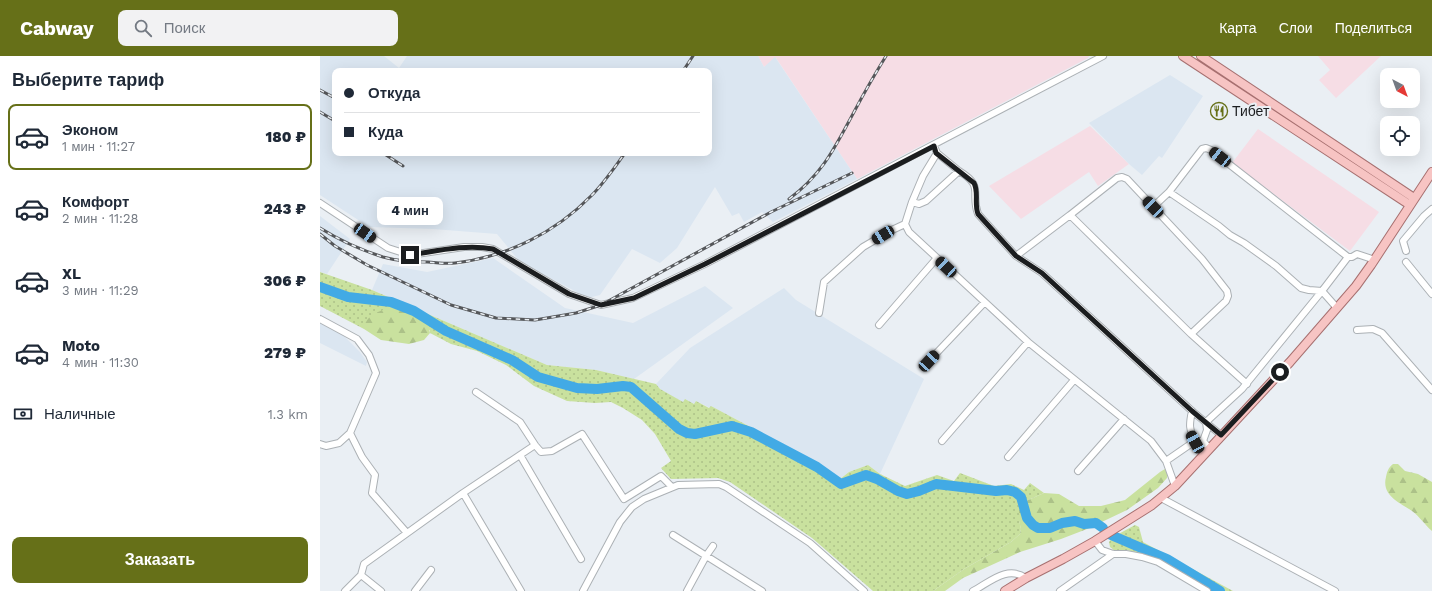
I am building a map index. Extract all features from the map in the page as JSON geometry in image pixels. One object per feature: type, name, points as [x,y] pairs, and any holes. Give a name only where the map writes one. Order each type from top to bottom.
[{"type":"main road","points":[[1183,56],[1412,201]]},
{"type":"main road","points":[[1201,56],[1412,201]]},
{"type":"main road","points":[[1005,591],[1095,541],[1146,509],[1175,486],[1290,362],[1356,286],[1432,172]]},
{"type":"street","points":[[320,202],[388,248],[410,255],[464,247],[482,247],[493,249],[569,294],[601,305],[634,298],[705,264],[934,146],[1103,56]]},
{"type":"street","points":[[934,146],[936,153],[970,178],[976,187],[978,214],[1016,256],[1042,273],[1192,411],[1221,435]]},
{"type":"street","points":[[1153,207],[1169,192],[1202,149],[1206,148],[1217,154],[1348,257]]},
{"type":"street","points":[[936,153],[923,176],[912,202],[906,224],[908,232],[1028,342],[1151,441],[1166,461],[1175,486]]},
{"type":"street","points":[[912,202],[919,204],[926,201],[959,171]]},
{"type":"street","points":[[1016,256],[1117,178],[1122,177],[1126,179],[1202,259],[1227,292],[1228,296],[1226,301],[1192,334]]},
{"type":"street","points":[[1169,192],[1219,226],[1230,236],[1244,243],[1276,266],[1301,288],[1322,291],[1337,308]]},
{"type":"street","points":[[1406,251],[1403,241],[1424,216],[1432,209]]},
{"type":"street","points":[[1070,215],[1192,334],[1247,384]]},
{"type":"street","points":[[819,313],[824,282],[863,247],[892,230],[906,224]]},
{"type":"street","points":[[1206,422],[1247,384],[1348,257],[1352,257],[1357,254],[1374,260]]},
{"type":"street","points":[[879,325],[936,258]]},
{"type":"street","points":[[1406,262],[1432,294]]},
{"type":"street","points":[[929,361],[984,303]]},
{"type":"street","points":[[320,319],[357,339],[369,355],[376,373],[350,433],[339,443],[326,446],[320,444]]},
{"type":"street","points":[[1357,330],[1373,329],[1382,334],[1432,390]]},
{"type":"street","points":[[942,441],[1028,342]]},
{"type":"street","points":[[1008,457],[1074,380]]},
{"type":"street","points":[[476,392],[520,422],[541,452],[552,451],[582,434],[624,499],[661,476],[672,487]]},
{"type":"street","points":[[1192,411],[1189,421],[1190,431],[1195,442]]},
{"type":"street","points":[[1078,471],[1124,419]]},
{"type":"street","points":[[1203,440],[1207,430],[1206,422]]},
{"type":"street","points":[[350,433],[362,458],[375,475],[372,493],[407,533]]},
{"type":"street","points":[[1166,461],[1195,442],[1203,440]]},
{"type":"street","points":[[1203,440],[1209,448]]},
{"type":"street","points":[[344,591],[361,575],[364,564],[463,493],[535,445]]},
{"type":"street","points":[[520,455],[581,559]]},
{"type":"street","points":[[583,591],[620,522],[632,507],[644,499],[678,485],[719,484],[726,487],[810,543],[864,591]]},
{"type":"street","points":[[463,493],[522,591]]},
{"type":"street","points":[[1161,498],[1335,591]]},
{"type":"street","points":[[673,535],[762,591]]},
{"type":"street","points":[[1095,541],[1102,550],[1113,554],[1126,554],[1158,562],[1207,591]]},
{"type":"street","points":[[690,590],[706,556],[713,546]]},
{"type":"street","points":[[1060,591],[1113,554]]},
{"type":"street","points":[[415,591],[431,570]]},
{"type":"street","points":[[973,591],[1010,572],[1019,574],[1026,578]]},
{"type":"street","points":[[361,575],[381,591]]},
{"type":"shaded area","points":[[320,56],[384,56],[399,68],[407,56],[758,56],[764,67],[775,57],[857,179],[773,222],[762,212],[744,222],[739,213],[732,216],[715,187],[677,248],[660,263],[632,249],[600,295],[588,298],[520,262],[497,234],[433,229],[369,227],[320,195]]},
{"type":"shaded area","points":[[758,56],[1089,56],[1088,58],[857,179],[776,58],[764,67]]},
{"type":"shaded area","points":[[1318,56],[1381,56],[1336,98],[1319,80],[1330,70]]},
{"type":"shaded area","points":[[1170,75],[1203,96],[1162,158],[1159,156],[1142,175],[1129,164],[1089,123]]},
{"type":"shaded area","points":[[1090,126],[1129,164],[1098,186],[1089,172],[1021,219],[989,186]]},
{"type":"shaded area","points":[[1258,129],[1379,212],[1350,251],[1232,163]]},
{"type":"shaded area","points":[[320,216],[350,239],[327,274],[320,272]]},
{"type":"shaded area","points":[[493,258],[565,308],[633,323],[705,286],[733,308],[634,379],[596,370],[547,365],[372,290],[383,264],[427,272]]},
{"type":"shaded area","points":[[784,288],[796,300],[924,379],[880,474],[868,465],[849,472],[840,479],[797,452],[711,406],[710,408],[696,401],[695,404],[683,403],[660,389],[656,384],[690,348]]},
{"type":"shaded area","points":[[320,323],[343,335],[360,352],[367,362],[366,366],[320,343]]},
{"type":"green space","points":[[320,272],[372,290],[547,365],[596,370],[656,384],[660,389],[683,402],[685,399],[694,404],[696,401],[709,408],[711,406],[797,452],[840,479],[849,472],[868,465],[880,474],[905,486],[937,475],[954,481],[960,473],[994,486],[1011,484],[1024,490],[1030,483],[1044,493],[1026,501],[1019,520],[1021,529],[1020,534],[1011,542],[964,569],[933,591],[873,591],[812,538],[730,482],[718,478],[671,479],[661,468],[671,461],[655,434],[642,420],[623,408],[611,402],[595,403],[567,401],[534,386],[506,365],[477,351],[451,344],[430,333],[430,330],[364,324],[364,329],[320,306]]},
{"type":"green space","points":[[389,308],[408,312],[420,318],[429,327],[430,333],[424,340],[409,344],[381,340],[364,329],[364,324],[371,316]]},
{"type":"green space","points":[[1393,464],[1398,464],[1405,471],[1418,474],[1432,482],[1432,531],[1415,513],[1393,498],[1386,489],[1386,477],[1388,470]]},
{"type":"green space","points":[[1165,469],[1168,473],[1167,478],[1158,488],[1127,510],[1087,529],[1020,552],[963,578],[945,591],[933,591],[964,569],[1011,542],[1020,534],[1021,529],[1019,510],[1026,501],[1044,493],[1059,494],[1079,506],[1101,506],[1125,500]]},
{"type":"green space","points":[[1135,525],[1139,527],[1143,542],[1233,591],[1213,591],[1164,561],[1127,550],[1115,551],[1110,547],[1109,542],[1113,537]]},
{"type":"waterway","points":[[320,287],[348,297],[391,302],[414,311],[446,331],[512,360],[538,377],[577,388],[597,389],[623,386],[631,387],[679,429],[687,433],[695,434],[732,426],[751,432],[817,467],[841,484],[866,475],[907,494],[936,484],[996,491],[1007,490],[1015,492],[1021,497],[1027,518],[1038,528],[1050,528],[1062,523],[1075,521],[1084,524],[1096,523],[1103,528]]},
{"type":"waterway","points":[[1111,535],[1167,559],[1220,591]]},
{"type":"railway","points":[[685,68],[693,56]]},
{"type":"railway","points":[[789,199],[811,180],[827,159],[841,137],[886,56]]},
{"type":"railway","points":[[320,90],[332,96]]},
{"type":"railway","points":[[320,112],[332,119]]},
{"type":"railway","points":[[388,156],[403,166]]},
{"type":"railway","points":[[320,228],[350,244],[388,258],[405,261],[445,263],[474,260],[511,249],[546,232],[562,221],[596,191],[623,156]]},
{"type":"railway","points":[[320,234],[335,246],[367,265],[451,305],[496,318],[535,320],[576,313],[601,305],[771,212],[852,173]]},
{"type":"place","name":"Тибет","points":[[1219,111]]},
{"type":"route","points":[[410,255],[464,247],[482,247],[493,249],[569,294],[601,305],[634,298],[705,264],[934,146],[936,153],[970,178],[974,183],[976,187],[978,214],[999,235],[1009,249],[1016,256],[1032,265],[1042,273],[1192,411],[1221,435],[1280,372]]}]
